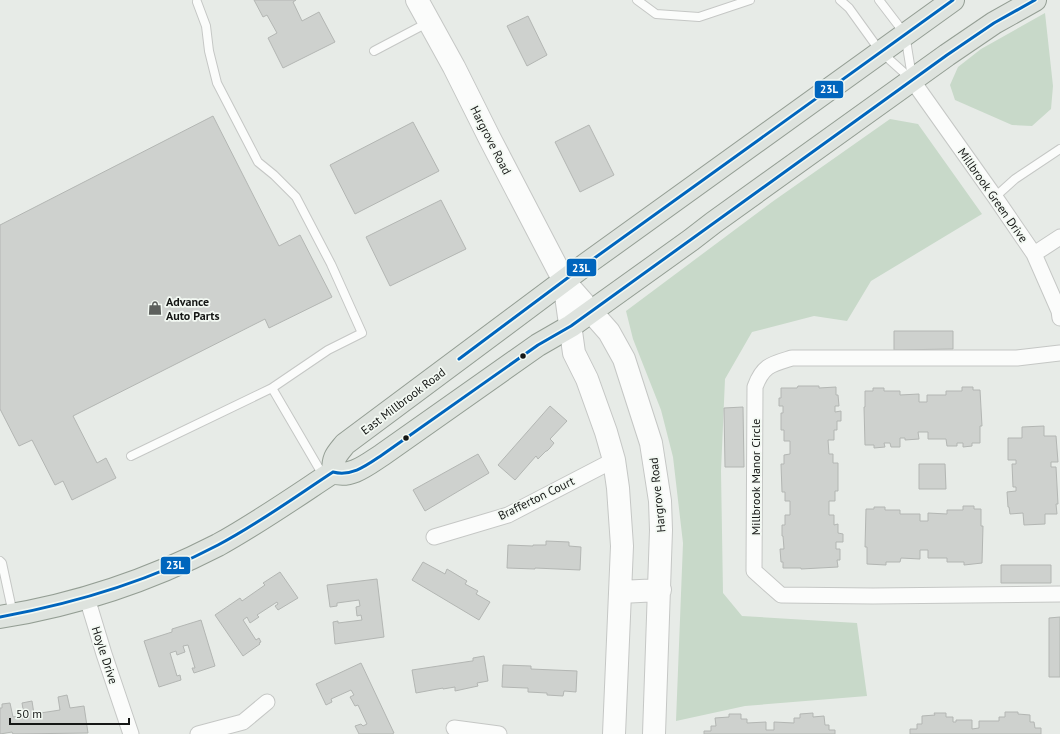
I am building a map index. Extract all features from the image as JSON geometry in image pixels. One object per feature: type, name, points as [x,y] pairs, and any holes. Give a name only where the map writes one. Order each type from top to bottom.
[{"type":"main road","name":"East Millbrook Road","points":[[328,475],[333,461],[345,444],[564,281],[880,51],[953,0]]},
{"type":"main road","points":[[6,616],[87,598],[135,581],[176,564],[217,545],[269,514],[328,475],[340,475],[363,467],[538,345],[571,326],[947,55],[994,24],[1035,0]]},
{"type":"street","name":"Hargrove Road","points":[[417,0],[454,67],[564,281],[609,332],[624,359],[651,443],[660,501],[660,590],[654,734]]},
{"type":"street","name":"Millbrook Green Drive","points":[[912,80],[1034,254],[1059,311],[1060,318]]},
{"type":"street","points":[[1034,254],[1060,238]]},
{"type":"street","name":"Hargrove Road","points":[[564,281],[574,353],[587,379],[606,432],[614,460],[621,517],[622,546],[614,734]]},
{"type":"street","name":"Millbrook Manor Circle","points":[[1060,353],[1016,358],[792,358],[772,363],[759,375],[755,387],[754,555],[754,571],[781,595],[873,596],[1060,594]]},
{"type":"street","name":"Brafferton Court","points":[[434,537],[508,515],[614,460]]},
{"type":"street","points":[[620,592],[660,590]]},
{"type":"street","name":"Hoyle Drive","points":[[87,598],[131,734]]},
{"type":"street","points":[[198,734],[243,722],[267,702]]},
{"type":"street","points":[[454,728],[499,734]]},
{"type":"lane","points":[[637,0],[656,14],[699,18],[750,0]]},
{"type":"lane","points":[[840,0],[849,8],[880,51],[912,80]]},
{"type":"lane","points":[[879,0],[905,34],[912,80]]},
{"type":"lane","points":[[131,456],[272,388],[328,350],[362,333],[331,264],[296,197],[274,175],[258,162],[217,82],[206,26],[197,2]]},
{"type":"lane","points":[[374,51],[429,22]]},
{"type":"lane","points":[[995,197],[1015,179],[1060,148]]},
{"type":"lane","points":[[272,388],[328,475]]},
{"type":"lane","points":[[0,561],[2,563],[6,616]]},
{"type":"green space","points":[[1045,13],[1053,86],[1051,109],[1032,126],[1012,125],[955,100],[950,85],[958,67],[981,49]]},
{"type":"green space","points":[[890,119],[918,124],[982,214],[871,281],[847,321],[814,316],[752,332],[725,379],[721,471],[723,593],[742,616],[857,623],[867,696],[745,706],[676,721],[683,543],[673,457],[661,410],[633,339],[626,311],[772,202]]},
{"type":"building","points":[[254,0],[296,0],[293,2],[302,21],[319,12],[335,42],[283,68],[268,38],[277,33],[267,15],[263,17]]},
{"type":"building","points":[[528,16],[547,55],[527,66],[507,26]]},
{"type":"building","name":"Advance Auto Parts","points":[[213,116],[279,246],[300,235],[332,297],[269,328],[265,319],[73,416],[97,463],[106,458],[116,478],[72,500],[63,481],[55,485],[32,440],[19,446],[0,409],[0,225]]},
{"type":"building","points":[[413,122],[439,171],[355,214],[330,165]]},
{"type":"building","points":[[589,125],[614,175],[580,192],[555,142]]},
{"type":"building","points":[[441,200],[466,249],[390,286],[366,237]]},
{"type":"building","points":[[894,331],[953,331],[953,349],[894,350]]},
{"type":"building","points":[[798,386],[819,386],[819,388],[836,387],[836,395],[838,395],[839,406],[835,406],[835,412],[841,411],[841,421],[837,421],[837,430],[834,430],[834,440],[828,440],[829,454],[833,454],[833,463],[838,463],[838,491],[835,491],[835,501],[829,501],[829,515],[834,515],[834,525],[838,524],[838,533],[843,534],[843,542],[836,542],[836,549],[840,549],[840,560],[837,560],[838,567],[801,569],[783,568],[783,562],[781,562],[780,549],[784,549],[782,525],[785,525],[785,515],[790,515],[790,501],[785,501],[785,492],[782,492],[781,464],[784,464],[784,455],[790,454],[790,441],[784,441],[784,430],[781,430],[781,413],[783,413],[783,406],[779,406],[779,398],[781,398],[781,388],[797,388]]},
{"type":"building","points":[[962,387],[973,387],[973,390],[980,390],[982,426],[980,426],[980,443],[972,443],[972,446],[963,447],[963,443],[957,443],[957,446],[947,446],[946,439],[928,439],[928,432],[918,432],[919,439],[905,440],[905,438],[900,438],[900,447],[891,447],[890,443],[884,443],[885,447],[874,448],[874,445],[865,445],[865,391],[873,391],[873,388],[884,388],[884,391],[900,391],[900,395],[919,394],[919,402],[927,402],[927,395],[946,395],[946,391],[962,391]]},
{"type":"building","points":[[550,406],[567,421],[550,439],[554,443],[550,448],[538,459],[536,456],[515,480],[498,465]]},
{"type":"building","points":[[743,407],[744,467],[725,467],[724,408]]},
{"type":"building","points":[[1044,426],[1044,436],[1056,436],[1058,462],[1051,462],[1051,467],[1056,467],[1058,504],[1056,504],[1057,514],[1045,514],[1045,524],[1024,525],[1023,513],[1010,514],[1008,507],[1007,492],[1016,491],[1016,487],[1013,487],[1012,464],[1016,464],[1016,460],[1008,460],[1008,438],[1022,438],[1022,427]]},
{"type":"building","points":[[478,454],[489,473],[425,511],[413,490]]},
{"type":"building","points":[[919,464],[945,464],[946,489],[919,489]]},
{"type":"building","points":[[963,506],[974,506],[974,509],[981,509],[981,526],[983,526],[982,563],[964,565],[964,562],[947,562],[947,558],[928,558],[928,550],[920,550],[920,559],[901,558],[900,562],[886,562],[886,565],[867,564],[867,547],[865,547],[866,509],[885,507],[885,510],[900,510],[900,514],[920,514],[920,521],[928,521],[928,513],[947,514],[947,510],[963,510]]},
{"type":"building","points":[[546,541],[569,542],[569,546],[581,547],[580,570],[507,568],[508,545],[546,545]]},
{"type":"building","points":[[423,562],[445,574],[447,569],[467,581],[465,584],[478,591],[476,594],[490,602],[479,620],[412,580]]},
{"type":"building","points":[[1001,565],[1051,565],[1051,583],[1001,583]]},
{"type":"building","points":[[280,572],[298,598],[278,610],[275,606],[278,604],[277,602],[257,615],[259,617],[250,623],[247,617],[243,620],[256,640],[259,638],[261,642],[243,656],[215,615],[240,598],[242,601],[265,585],[263,583]]},
{"type":"building","points":[[377,579],[384,637],[335,644],[333,622],[338,621],[338,623],[362,620],[361,615],[357,616],[356,607],[360,606],[359,600],[337,603],[337,606],[330,607],[327,585]]},
{"type":"building","points":[[1060,617],[1060,677],[1049,677],[1049,618]]},
{"type":"building","points":[[201,620],[215,666],[194,673],[192,668],[195,668],[188,645],[183,646],[185,652],[177,655],[176,651],[170,653],[177,676],[180,675],[181,680],[159,687],[144,641],[172,632],[172,629]]},
{"type":"building","points":[[484,656],[488,681],[477,683],[478,686],[455,691],[455,687],[416,693],[412,670],[473,661],[473,658]]},
{"type":"building","points":[[361,663],[394,733],[392,734],[359,734],[355,726],[361,724],[363,726],[367,724],[358,705],[355,706],[350,697],[354,695],[351,690],[331,699],[332,702],[326,705],[316,684]]},
{"type":"building","points":[[503,665],[531,666],[531,669],[577,671],[576,692],[564,691],[563,696],[547,695],[547,693],[528,692],[528,688],[502,687]]},
{"type":"building","points":[[67,695],[70,708],[84,706],[88,733],[13,734],[12,732],[0,734],[0,708],[2,708],[2,704],[10,703],[13,717],[24,715],[22,703],[32,701],[34,714],[60,710],[58,697]]},
{"type":"building","points":[[1005,712],[1018,712],[1018,714],[1030,715],[1030,722],[1034,722],[1035,728],[1041,728],[1041,734],[910,734],[910,729],[917,729],[917,724],[922,724],[922,716],[935,715],[934,713],[946,713],[946,717],[953,717],[953,722],[956,722],[956,720],[972,720],[972,729],[979,728],[979,721],[999,721],[999,717],[1005,717]]},
{"type":"building","points":[[813,713],[813,717],[824,716],[825,725],[829,725],[829,730],[835,730],[835,734],[704,734],[704,731],[711,731],[711,726],[716,726],[715,718],[729,717],[729,714],[741,714],[741,719],[747,719],[747,723],[766,722],[766,730],[774,730],[774,722],[794,723],[794,718],[800,718],[800,714]]},
{"type":"transit line","name":"23L","points":[[459,359],[589,262],[953,0]]},
{"type":"transit line","name":"23L","points":[[333,472],[347,473],[359,469],[376,459],[538,345],[571,326],[947,55],[994,23],[1035,0]]},
{"type":"transit line","name":"23L","points":[[0,617],[84,598],[139,580],[192,558],[233,537],[333,472]]},
{"type":"place","name":"Advance Auto Parts","points":[[155,308]]}]
